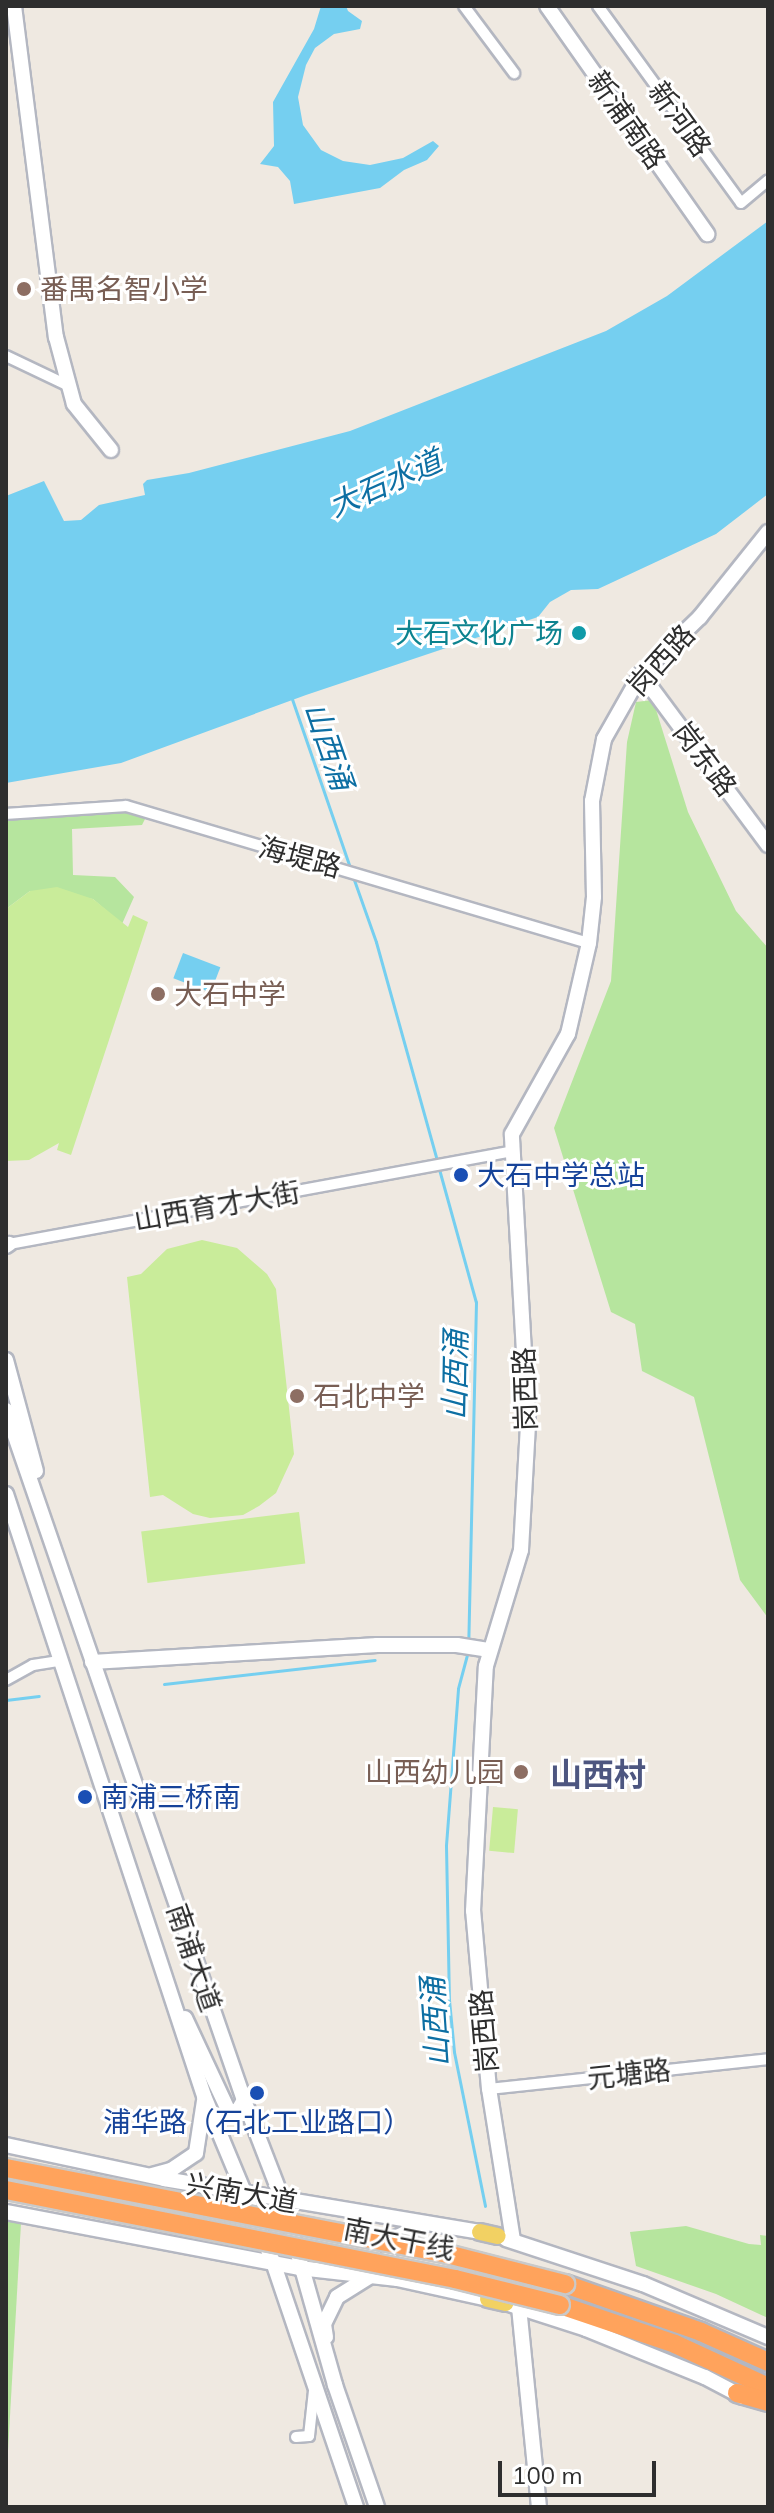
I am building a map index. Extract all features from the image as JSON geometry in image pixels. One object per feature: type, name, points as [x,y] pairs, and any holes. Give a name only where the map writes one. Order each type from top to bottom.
[{"type":"highway","name":"南大干线","points":[[6,2168],[447,2254],[565,2284],[701,2332],[768,2362]]},
{"type":"highway","name":"南大干线","points":[[6,2190],[455,2279],[560,2305],[675,2344],[768,2387]]},
{"type":"highway","points":[[737,2393],[768,2402]]},
{"type":"main road","points":[[14,6],[43,246],[67,385],[74,404],[111,450]]},
{"type":"main road","name":"新浦南路","points":[[547,6],[707,234]]},
{"type":"main road","points":[[721,591],[768,532]]},
{"type":"main road","points":[[721,591],[768,546]]},
{"type":"main road","name":"岗西路","points":[[505,2238],[473,1911],[486,1666],[483,1649],[521,1550],[528,1424],[512,1134],[568,1034],[589,943],[594,897],[594,779],[611,723],[641,674],[700,617],[721,591]]},
{"type":"main road","name":"岗东路","points":[[641,674],[768,845]]},
{"type":"main road","points":[[6,1360],[64,1580]]},
{"type":"main road","name":"南浦大道","points":[[6,1410],[244,2100],[283,2201],[299,2268],[377,2507]]},
{"type":"main road","name":"南浦大道","points":[[6,1494],[31,1579],[204,2096],[273,2262],[314,2391],[356,2507]]},
{"type":"main road","points":[[6,1512],[31,1579]]},
{"type":"main road","points":[[92,1662],[377,1645],[457,1645],[483,1649]]},
{"type":"main road","points":[[170,1990],[201,2046],[228,2110],[237,2112],[244,2100]]},
{"type":"main road","points":[[148,2176],[171,2170],[196,2153],[204,2096]]},
{"type":"main road","name":"兴南大道","points":[[6,2145],[130,2173],[480,2232]]},
{"type":"main road","points":[[122,2235],[153,2226],[160,2210],[158,2196],[150,2184],[130,2173]]},
{"type":"main road","points":[[6,2212],[299,2268],[397,2279],[512,2305],[586,2329],[768,2409]]},
{"type":"main road","points":[[397,2279],[387,2261],[388,2249],[404,2232],[426,2223]]},
{"type":"main road","points":[[480,2232],[643,2284],[768,2337]]},
{"type":"main road","points":[[314,2391],[324,2398],[329,2397],[335,2385],[324,2324],[337,2297],[372,2276]]},
{"type":"main road","points":[[512,2305],[539,2507]]},
{"type":"street","points":[[464,6],[514,73]]},
{"type":"street","name":"新河路","points":[[598,6],[741,203],[768,180]]},
{"type":"street","points":[[6,356],[67,385]]},
{"type":"street","name":"海堤路","points":[[6,814],[126,806],[229,838],[334,865],[589,943]]},
{"type":"street","name":"山西育才大街","points":[[7,1244],[513,1151]]},
{"type":"street","points":[[6,1680],[33,1665],[58,1661]]},
{"type":"street","name":"元塘路","points":[[489,2089],[768,2059]]},
{"type":"street","points":[[296,2437],[309,2436],[314,2391]]},
{"type":"green space","points":[[653,700],[688,812],[736,911],[768,948],[768,1618],[740,1580],[694,1397],[642,1371],[635,1324],[611,1312],[554,1128],[611,981],[627,742],[636,702]]},
{"type":"green space","points":[[127,811],[146,817],[142,825],[72,829],[73,875],[115,877],[134,897],[122,924],[93,899],[30,891],[6,909],[6,818]]},
{"type":"green space","points":[[57,887],[93,899],[128,927],[133,915],[148,922],[71,1155],[57,1150],[59,1143],[29,1160],[6,1161],[6,909],[30,891]]},
{"type":"green space","points":[[202,1240],[237,1248],[267,1274],[276,1289],[294,1454],[276,1493],[259,1506],[243,1515],[210,1518],[193,1514],[163,1495],[150,1497],[127,1277],[141,1274],[167,1249]]},
{"type":"green space","points":[[299,1512],[305,1564],[148,1583],[141,1531]]},
{"type":"green space","points":[[493,1807],[518,1809],[514,1853],[489,1851]]},
{"type":"green space","points":[[6,2220],[21,2223],[6,2486]]},
{"type":"green space","points":[[686,2226],[749,2244],[761,2245],[760,2235],[768,2236],[768,2318],[716,2294],[636,2266],[630,2232]]},
{"type":"water","points":[[321,6],[346,6],[362,21],[360,29],[334,34],[315,48],[306,65],[298,97],[303,125],[321,150],[343,161],[370,165],[403,158],[433,141],[439,146],[427,160],[404,170],[380,188],[294,204],[290,181],[278,167],[260,164],[274,146],[273,102],[314,29]]},
{"type":"water","name":"大石水道","points":[[768,221],[768,494],[716,534],[598,589],[571,590],[550,602],[538,617],[306,695],[121,763],[6,783],[6,496],[44,481],[64,521],[81,520],[99,505],[145,495],[143,484],[147,480],[189,473],[350,431],[606,331],[667,296]]},
{"type":"water","points":[[183,953],[220,967],[211,993],[173,978]]},
{"type":"waterway","name":"山西涌","points":[[292,699],[351,870]]},
{"type":"waterway","name":"山西涌","points":[[353,877],[376,942],[437,1161]]},
{"type":"waterway","name":"山西涌","points":[[439,1169],[476,1302],[468,1644]]},
{"type":"waterway","name":"山西涌","points":[[468,1651],[458,1689],[446,1846],[449,2000],[454,2052],[485,2206]]},
{"type":"waterway","points":[[164,1684],[375,1660]]},
{"type":"waterway","points":[[6,1700],[39,1696]]},
{"type":"place","name":"番禺名智小学","points":[[24,289]]},
{"type":"place","name":"大石文化广场","points":[[579,633]]},
{"type":"place","name":"大石中学","points":[[158,994]]},
{"type":"place","name":"大石中学总站","points":[[461,1175]]},
{"type":"place","name":"石北中学","points":[[297,1396]]},
{"type":"place","name":"山西幼儿园","points":[[521,1772]]},
{"type":"place","name":"南浦三桥南","points":[[85,1797]]},
{"type":"place","name":"浦华路（石北工业路口）","points":[[257,2093]]},
{"type":"district","name":"山西村","points":[[598,1774]]}]
